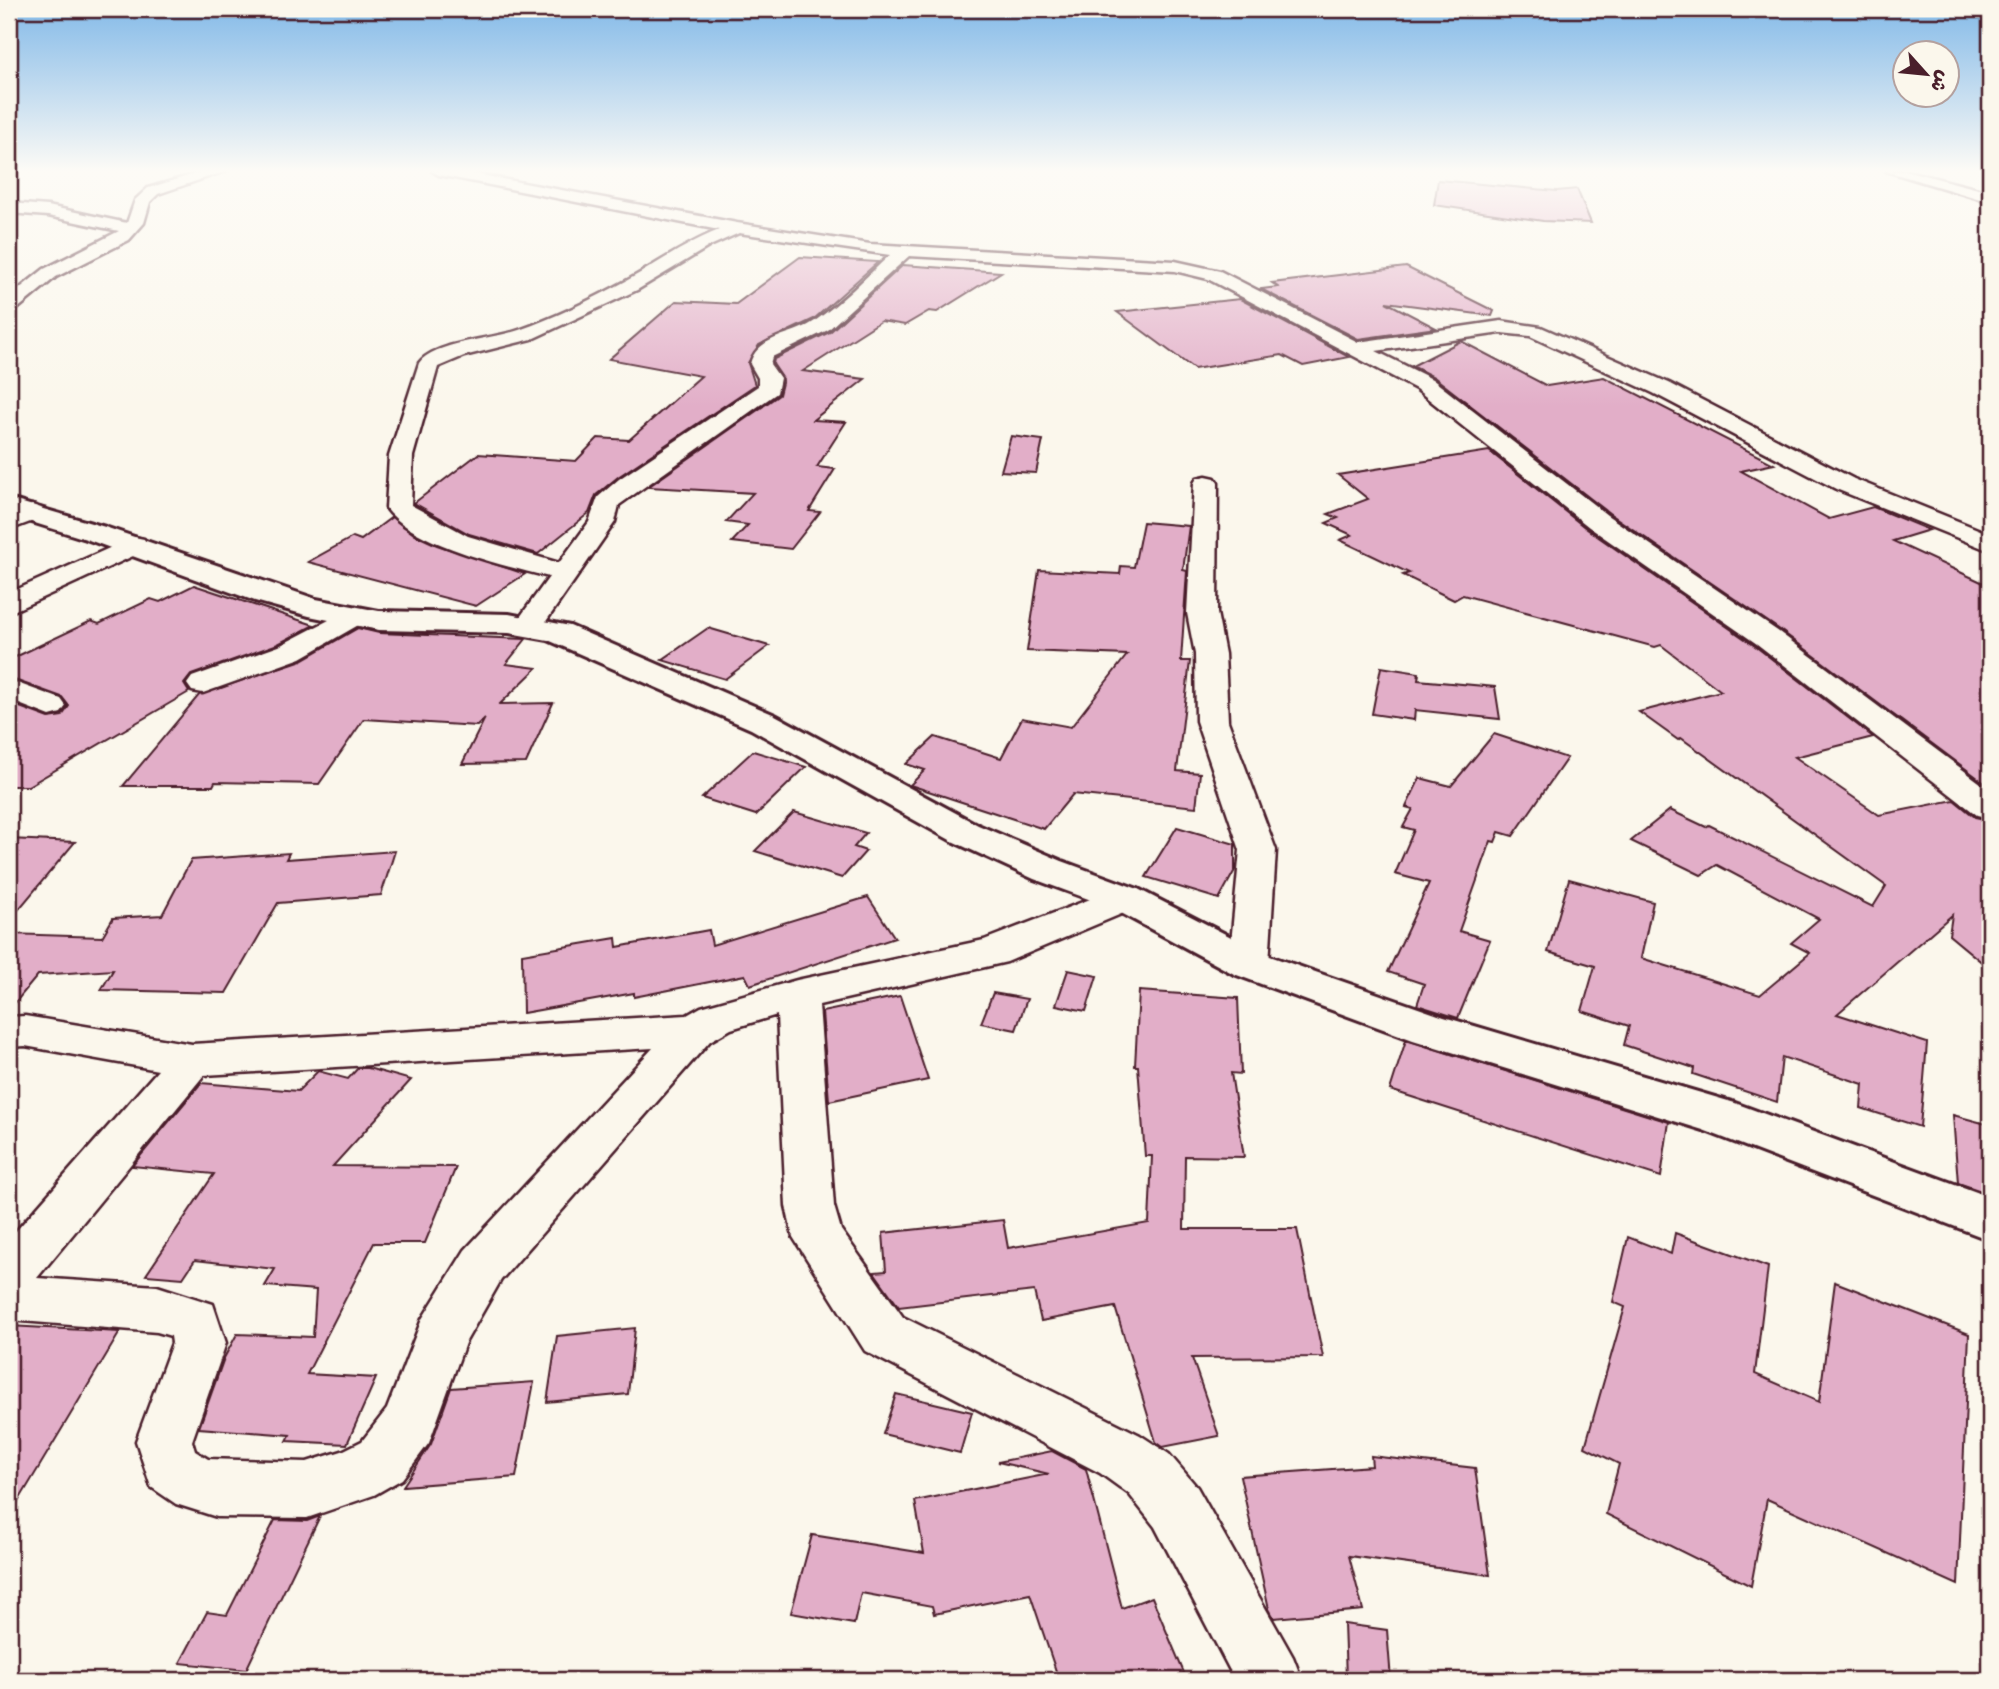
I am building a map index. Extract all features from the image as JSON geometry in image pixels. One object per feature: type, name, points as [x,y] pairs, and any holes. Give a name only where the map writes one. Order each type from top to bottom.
[{"type":"street","points":[[9,306],[50,273],[96,250]]},
{"type":"street","points":[[568,573],[474,550],[424,526],[399,508],[395,490],[407,435],[429,363],[457,351],[525,335],[631,286],[691,250]]},
{"type":"street","points":[[893,250],[1175,266],[1204,271],[1397,369],[1442,397],[1588,513],[1768,638],[1990,807]]},
{"type":"street","points":[[530,624],[602,522],[607,502],[628,484],[769,388],[769,378],[760,364],[762,355],[772,347],[821,326],[905,251]]},
{"type":"street","points":[[1355,348],[1431,340],[1501,327],[1534,331],[1661,388],[1845,484],[1990,542]]},
{"type":"street","points":[[1206,483],[1202,613],[1210,654],[1212,721],[1258,850],[1249,964]]},
{"type":"street","points":[[17,514],[134,545],[258,590],[352,617],[384,621],[530,624],[559,633],[763,722],[965,833],[1048,870],[1124,898],[1249,964],[1429,1029],[1718,1116],[1990,1219]]},
{"type":"street","points":[[9,604],[134,545]]},
{"type":"street","points":[[203,684],[290,652],[352,617]]},
{"type":"street","points":[[9,689],[50,706]]},
{"type":"street","points":[[9,1298],[157,1309],[194,1320],[200,1343],[164,1441],[171,1468],[197,1484],[217,1489],[307,1490],[354,1475],[382,1460],[409,1425],[441,1336],[483,1265],[695,1030],[716,1018],[797,995],[993,952],[1124,898]]},
{"type":"street","points":[[797,995],[810,1206],[818,1237],[884,1334],[1120,1454],[1149,1474],[1176,1507],[1270,1680]]},
{"type":"street","points":[[9,1032],[25,1031],[192,1060],[695,1030]]},
{"type":"street","points":[[9,1274],[192,1060]]},
{"type":"building","points":[[800,257],[878,262],[814,319],[759,345],[748,363],[755,385],[618,477],[596,495],[589,513],[538,554],[469,534],[414,503],[478,454],[576,461],[598,438],[629,440],[701,376],[609,359],[676,301],[736,304]]},
{"type":"building","points":[[903,265],[1001,272],[937,312],[929,311],[905,325],[881,321],[803,371],[865,379],[813,420],[846,422],[817,467],[835,469],[809,511],[820,512],[791,549],[732,542],[748,525],[726,522],[753,493],[648,487],[779,395],[783,379],[773,364],[774,359],[830,332]]},
{"type":"building","points":[[1406,267],[1494,311],[1492,316],[1386,302],[1436,328],[1358,339],[1261,289],[1278,287],[1272,283]]},
{"type":"building","points":[[1240,299],[1349,357],[1303,366],[1282,355],[1194,369],[1117,312]]},
{"type":"building","points":[[1461,341],[1547,386],[1604,377],[1774,464],[1741,471],[1829,519],[1873,507],[1929,530],[1893,541],[1990,586],[1990,787],[1780,630],[1609,513],[1434,377],[1412,366]]},
{"type":"building","points":[[1011,436],[1043,440],[1036,473],[1001,471]]},
{"type":"building","points":[[1489,451],[1587,529],[1755,646],[1873,737],[1795,757],[1879,815],[1954,800],[1975,817],[1990,820],[1990,969],[1949,935],[1952,915],[1837,1014],[1927,1043],[1920,1127],[1861,1108],[1863,1084],[1782,1057],[1777,1102],[1693,1074],[1694,1068],[1624,1045],[1629,1026],[1582,1011],[1595,966],[1548,952],[1569,879],[1653,902],[1641,958],[1760,995],[1810,953],[1791,943],[1819,919],[1717,865],[1701,875],[1631,841],[1670,810],[1706,827],[1709,825],[1873,907],[1886,886],[1681,738],[1678,740],[1639,712],[1721,691],[1661,645],[1655,647],[1463,595],[1454,600],[1403,575],[1409,573],[1340,540],[1352,535],[1326,523],[1338,518],[1328,514],[1368,499],[1338,475]]},
{"type":"building","points":[[392,517],[415,535],[437,545],[525,574],[476,606],[308,562],[353,537],[361,540]]},
{"type":"building","points":[[1143,522],[1189,526],[1183,570],[1187,571],[1181,661],[1190,661],[1177,771],[1200,773],[1196,807],[1073,794],[1044,829],[910,785],[925,770],[906,764],[935,737],[1001,758],[1022,718],[1071,727],[1127,655],[1027,651],[1039,570],[1120,574],[1121,566],[1134,567]]},
{"type":"building","points":[[194,585],[314,625],[278,644],[191,675],[184,684],[189,692],[28,786],[9,786],[9,703],[49,718],[62,716],[69,706],[62,697],[9,678],[9,660],[91,621],[99,624],[151,599],[160,602]]},
{"type":"building","points":[[358,628],[379,633],[526,639],[506,664],[537,668],[500,704],[553,703],[526,763],[462,764],[485,718],[477,726],[364,719],[319,784],[215,782],[213,786],[123,786],[199,695],[302,660]]},
{"type":"building","points":[[708,628],[769,646],[725,679],[662,660]]},
{"type":"building","points":[[1381,667],[1419,673],[1418,680],[1495,687],[1500,719],[1415,710],[1414,720],[1372,714]]},
{"type":"building","points":[[1494,734],[1567,758],[1513,836],[1499,832],[1495,842],[1491,841],[1459,931],[1490,940],[1458,1018],[1417,1005],[1424,984],[1388,972],[1429,883],[1395,874],[1414,830],[1403,827],[1413,809],[1406,807],[1420,778],[1451,786]]},
{"type":"building","points":[[753,751],[806,767],[756,815],[702,798]]},
{"type":"building","points":[[794,812],[866,833],[854,847],[866,851],[842,878],[755,851]]},
{"type":"building","points":[[1177,827],[1235,844],[1235,870],[1219,899],[1146,877]]},
{"type":"building","points":[[9,839],[75,842],[9,921]]},
{"type":"building","points":[[395,851],[381,895],[278,903],[226,993],[101,990],[113,970],[38,975],[9,1010],[9,934],[102,937],[113,918],[162,915],[191,860],[289,853],[286,859]]},
{"type":"building","points":[[868,897],[895,938],[750,985],[745,975],[634,997],[634,993],[523,1013],[522,954],[616,938],[617,947],[709,930],[712,945]]},
{"type":"building","points":[[1068,970],[1097,976],[1086,1011],[1056,1005]]},
{"type":"building","points":[[1139,991],[1238,998],[1241,1074],[1231,1073],[1244,1157],[1185,1156],[1184,1229],[1297,1229],[1323,1357],[1192,1358],[1219,1436],[1163,1447],[1156,1442],[1115,1307],[1041,1321],[1034,1291],[899,1307],[874,1272],[886,1271],[883,1233],[1003,1220],[1008,1248],[1149,1223],[1152,1156],[1145,1156],[1138,1066],[1135,1066]]},
{"type":"building","points":[[993,993],[1027,999],[1016,1030],[981,1023]]},
{"type":"building","points":[[900,996],[928,1080],[829,1101],[822,1012]]},
{"type":"building","points":[[1406,1040],[1669,1122],[1661,1177],[1390,1090]]},
{"type":"building","points":[[358,1068],[368,1068],[411,1080],[333,1166],[456,1167],[425,1243],[374,1243],[307,1374],[376,1378],[347,1444],[287,1441],[290,1435],[199,1428],[224,1358],[237,1334],[313,1337],[316,1290],[265,1286],[275,1269],[195,1260],[183,1278],[146,1275],[214,1174],[132,1166],[201,1083],[298,1091],[318,1071],[348,1079]]},
{"type":"building","points":[[1953,1115],[1990,1125],[1990,1194],[1958,1183]]},
{"type":"building","points":[[1675,1233],[1768,1267],[1755,1374],[1819,1402],[1835,1282],[1969,1334],[1958,1585],[1767,1499],[1751,1586],[1606,1514],[1619,1464],[1585,1447],[1625,1307],[1613,1302],[1628,1237],[1671,1254]]},
{"type":"building","points":[[9,1326],[120,1332],[9,1517]]},
{"type":"building","points":[[635,1328],[628,1394],[547,1402],[557,1336]]},
{"type":"building","points":[[534,1382],[516,1477],[403,1486],[431,1444],[451,1388]]},
{"type":"building","points":[[896,1394],[972,1412],[960,1453],[883,1434]]},
{"type":"building","points":[[1052,1451],[1086,1469],[1122,1608],[1152,1597],[1187,1680],[1059,1680],[1030,1594],[934,1614],[932,1606],[861,1593],[854,1624],[791,1613],[812,1535],[924,1553],[915,1501],[1049,1474],[998,1462]]},
{"type":"building","points":[[1371,1456],[1475,1468],[1490,1575],[1349,1556],[1363,1610],[1274,1618],[1269,1609],[1240,1476],[1372,1466]]},
{"type":"building","points":[[320,1516],[246,1670],[180,1663],[207,1612],[227,1615],[275,1520],[307,1521]]},
{"type":"building","points":[[1344,1624],[1387,1630],[1391,1680],[1346,1678]]}]
